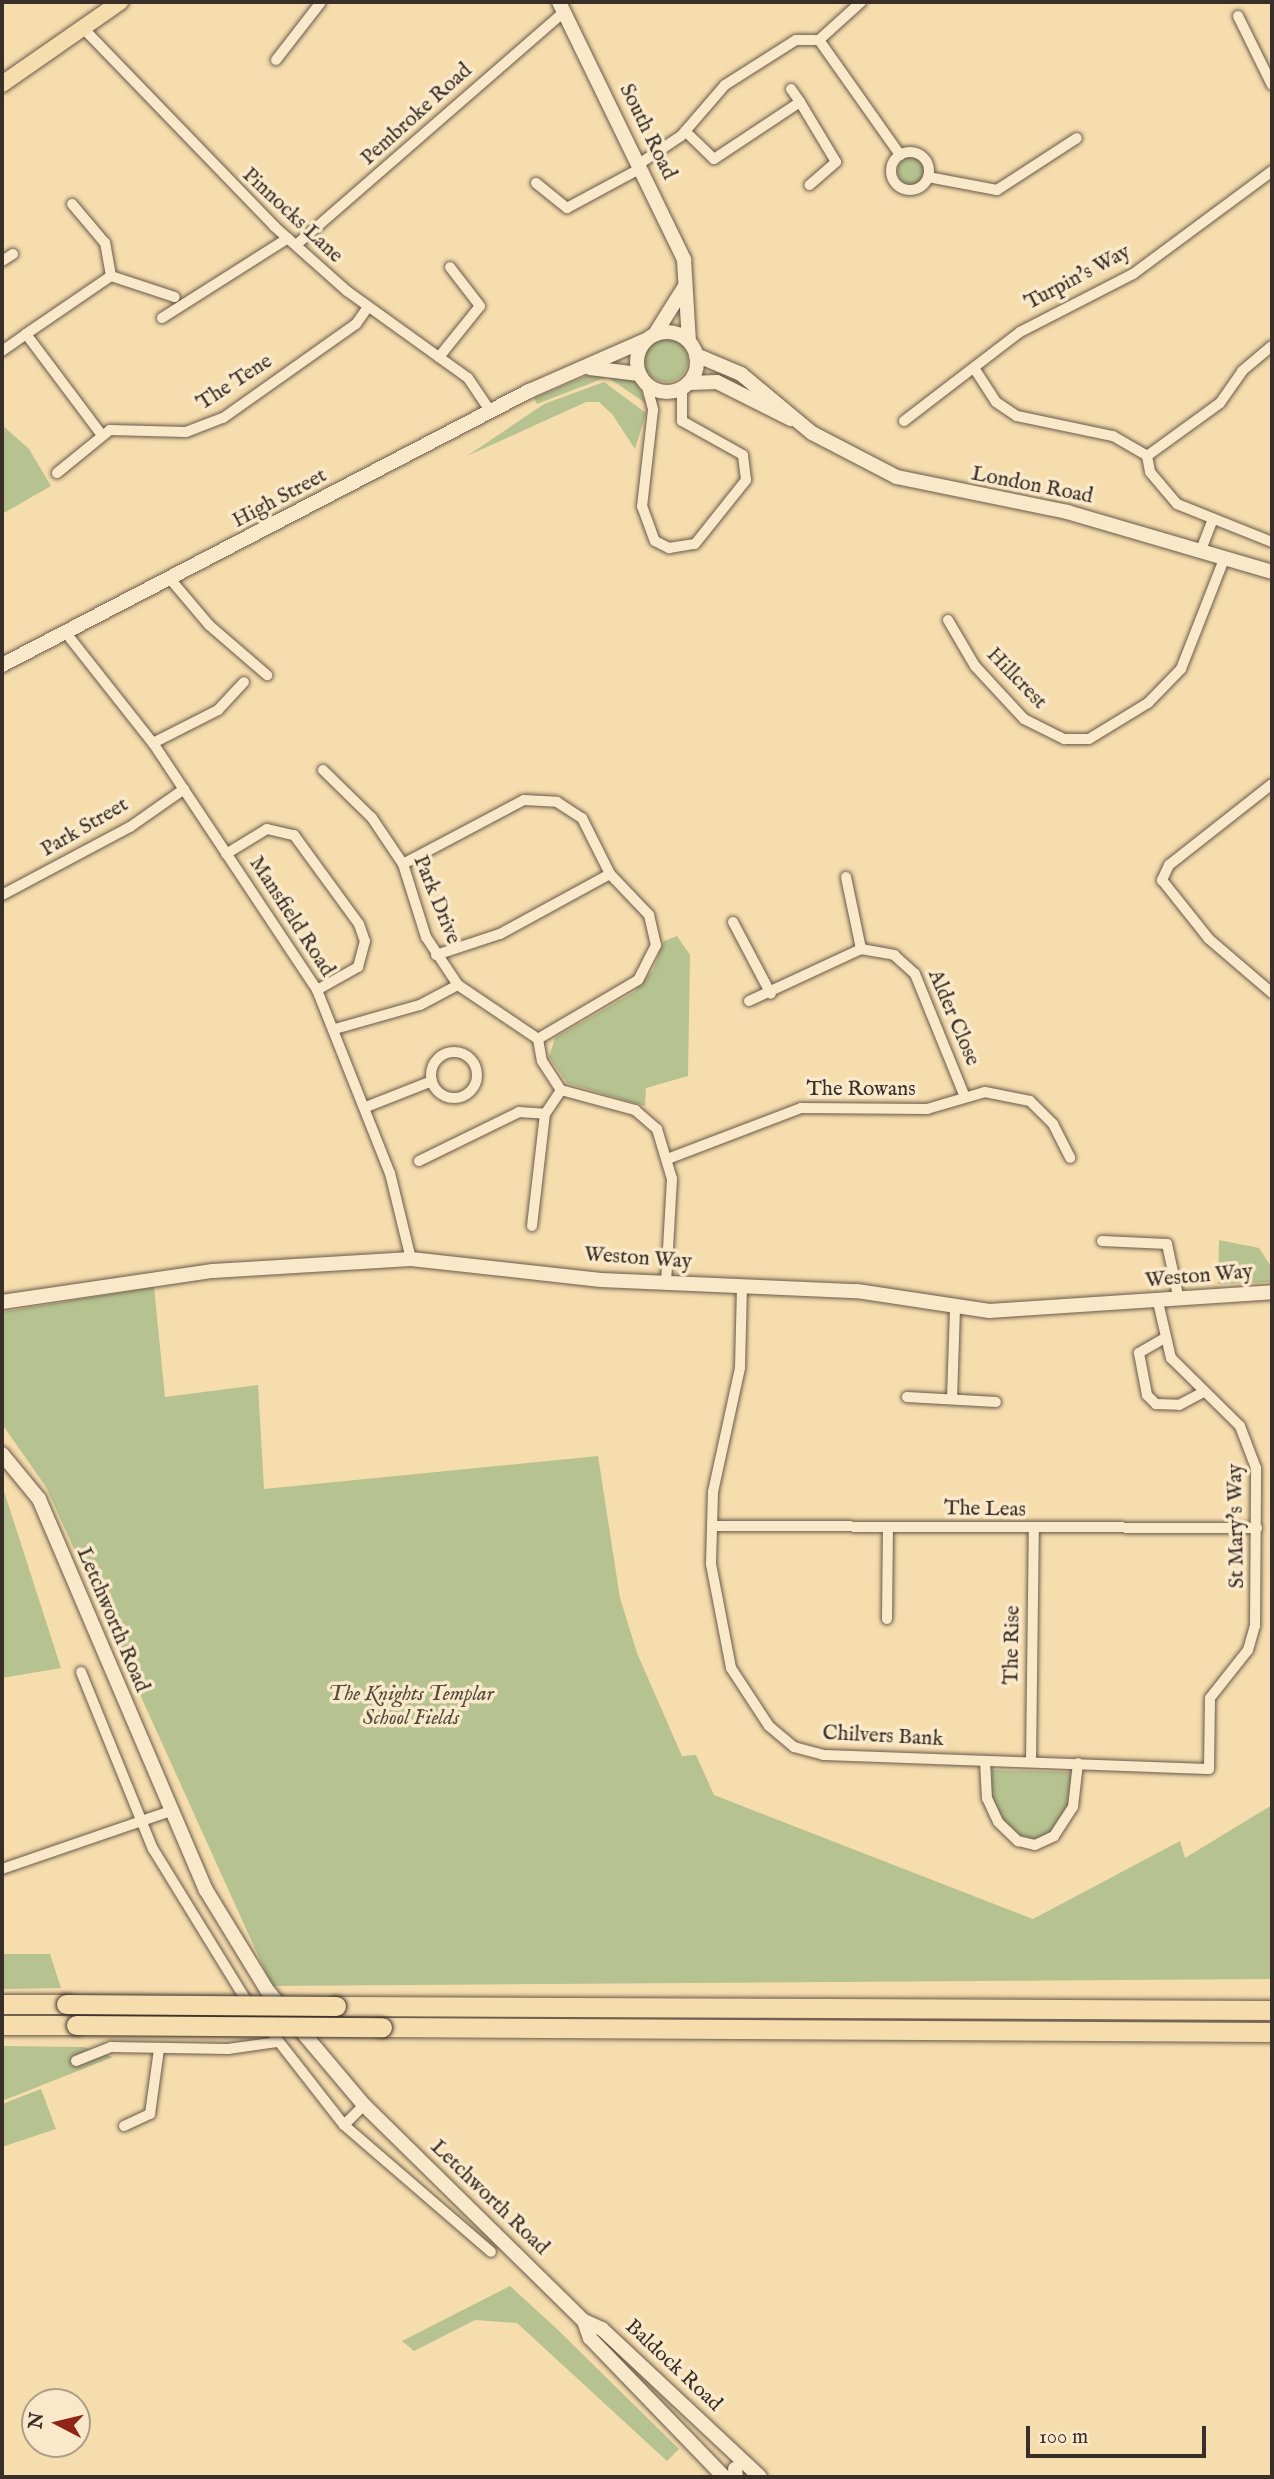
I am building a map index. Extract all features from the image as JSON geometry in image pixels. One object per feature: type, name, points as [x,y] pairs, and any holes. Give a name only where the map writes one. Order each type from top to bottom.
[{"type":"highway","points":[[2,2004],[1272,2010]]},
{"type":"highway","points":[[2,2025],[1272,2032]]},
{"type":"main road","points":[[2,84],[120,2]]},
{"type":"main road","name":"South Road","points":[[561,7],[684,260],[689,341]]},
{"type":"main road","points":[[643,379],[650,337],[686,285]]},
{"type":"main road","points":[[578,369],[643,379],[663,392],[685,386],[696,355],[689,341],[666,332],[650,337]]},
{"type":"main road","name":"High Street","points":[[2,665],[171,580],[490,411],[650,337]]},
{"type":"main road","name":"London Road","points":[[696,355],[741,374],[793,420]]},
{"type":"main road","name":"London Road","points":[[685,386],[717,382],[897,477],[1067,512],[1272,572]]},
{"type":"main road","name":"Weston Way","points":[[2,1302],[213,1271],[411,1259],[666,1284],[857,1291],[955,1309],[1158,1302],[1272,1292]]},
{"type":"main road","name":"Letchworth Road","points":[[2,1454],[39,1499],[170,1811],[253,1969],[316,2054],[364,2105],[584,2321]]},
{"type":"main road","name":"Baldock Road","points":[[584,2321],[602,2329],[729,2473]]},
{"type":"main road","name":"Baldock Road","points":[[584,2321],[590,2338],[729,2473],[760,2477]]},
{"type":"street","points":[[276,60],[296,26],[321,2]]},
{"type":"street","points":[[536,183],[566,208],[640,166],[685,131],[725,86],[796,40],[819,40],[861,2]]},
{"type":"street","name":"Pembroke Road","points":[[162,318],[292,242],[561,7]]},
{"type":"street","points":[[1238,16],[1272,85]]},
{"type":"street","name":"Pinnocks Lane","points":[[84,29],[201,157],[292,242],[368,307],[477,387],[490,411]]},
{"type":"street","points":[[819,40],[900,155],[923,157],[928,177]]},
{"type":"street","points":[[791,89],[836,162],[810,185]]},
{"type":"street","points":[[685,131],[714,159],[800,102]]},
{"type":"street","points":[[928,177],[997,190],[1077,138]]},
{"type":"street","points":[[900,155],[892,168],[898,185],[915,189],[928,177]]},
{"type":"street","name":"Turpin's Way","points":[[904,421],[1056,310],[1133,274],[1272,171]]},
{"type":"street","points":[[72,204],[105,243],[111,276]]},
{"type":"street","points":[[2,261],[13,254]]},
{"type":"street","points":[[439,357],[479,312],[476,296],[450,267]]},
{"type":"street","points":[[111,276],[174,297]]},
{"type":"street","points":[[2,351],[111,276]]},
{"type":"street","name":"The Tene","points":[[101,434],[124,428],[186,432],[223,418],[356,324],[368,307]]},
{"type":"street","points":[[26,334],[101,434],[57,473]]},
{"type":"street","points":[[1147,457],[1220,403],[1242,371],[1272,346]]},
{"type":"street","points":[[974,368],[996,402],[1017,416],[1113,436],[1147,457],[1150,472],[1177,504],[1212,522],[1272,542]]},
{"type":"street","points":[[643,379],[653,410],[642,506],[655,541],[669,548],[695,544],[746,480],[743,455],[682,421],[685,386]]},
{"type":"street","points":[[1201,550],[1212,522]]},
{"type":"street","name":"Hillcrest","points":[[948,620],[975,666],[1024,719],[1064,739],[1089,739],[1148,704],[1181,669],[1225,557]]},
{"type":"street","points":[[171,580],[209,625],[267,674]]},
{"type":"street","name":"Mansfield Road","points":[[66,633],[153,743],[317,990],[366,1107],[411,1259]]},
{"type":"street","points":[[153,743],[218,710],[244,682]]},
{"type":"street","name":"Park Drive","points":[[323,769],[372,818],[403,864],[436,955],[458,985],[538,1040]]},
{"type":"street","points":[[1272,784],[1162,874],[1209,939],[1272,993]]},
{"type":"street","name":"Park Street","points":[[2,895],[130,827],[184,789]]},
{"type":"street","points":[[403,864],[512,805],[549,800],[582,818],[610,874],[649,915],[656,935],[653,955],[638,980],[601,1007],[538,1040],[542,1061],[561,1090],[642,1114],[657,1129],[670,1158],[666,1284]]},
{"type":"street","points":[[226,853],[267,829],[294,835],[359,924],[365,941],[358,967],[317,990]]},
{"type":"street","points":[[436,955],[500,934],[610,874]]},
{"type":"street","points":[[750,1002],[861,949],[846,877]]},
{"type":"street","points":[[733,922],[771,994]]},
{"type":"street","name":"Alder Close","points":[[861,949],[894,955],[915,974],[965,1097]]},
{"type":"street","points":[[335,1030],[420,1005],[458,985]]},
{"type":"street","points":[[446,1053],[461,1053],[476,1068],[476,1084],[461,1097],[445,1096],[432,1081],[433,1066],[446,1053]]},
{"type":"street","points":[[366,1107],[432,1081]]},
{"type":"street","points":[[532,1226],[545,1114],[561,1090]]},
{"type":"street","name":"The Rowans","points":[[670,1158],[802,1108],[927,1109],[965,1097],[1002,1093],[1030,1101],[1053,1124],[1070,1158]]},
{"type":"street","points":[[419,1161],[519,1112],[545,1114]]},
{"type":"street","points":[[1102,1241],[1167,1244],[1179,1300]]},
{"type":"street","name":"Chilvers Bank","points":[[742,1286],[740,1368],[718,1465],[712,1526],[714,1598],[732,1668],[755,1712],[794,1747],[823,1755],[1209,1769]]},
{"type":"street","name":"St Mary's Way","points":[[1158,1302],[1163,1339],[1203,1392],[1251,1442],[1257,1528],[1255,1626],[1248,1650],[1210,1698],[1209,1769]]},
{"type":"street","points":[[952,1399],[955,1309]]},
{"type":"street","points":[[1163,1339],[1139,1353],[1147,1395],[1156,1404],[1179,1405],[1203,1392]]},
{"type":"street","points":[[907,1397],[996,1402]]},
{"type":"street","name":"The Leas","points":[[712,1526],[1034,1530],[1257,1528]]},
{"type":"street","points":[[887,1619],[888,1528]]},
{"type":"street","name":"The Rise","points":[[1031,1761],[1034,1530]]},
{"type":"street","name":"Letchworth Road","points":[[81,1672],[142,1824],[202,1936],[277,2042],[344,2125],[491,2252]]},
{"type":"street","points":[[985,1761],[987,1798],[998,1822],[1018,1841],[1035,1844],[1054,1836],[1073,1807],[1078,1763]]},
{"type":"street","points":[[2,1869],[142,1824],[170,1811]]},
{"type":"street","points":[[76,2060],[111,2047],[159,2049],[277,2042]]},
{"type":"street","points":[[124,2126],[150,2114],[159,2049]]},
{"type":"street","points":[[344,2125],[364,2105]]},
{"type":"green space","points":[[912,157],[922,161],[926,171],[922,181],[912,185],[902,181],[898,171],[902,161]]},
{"type":"green space","points":[[666,338],[675,339],[682,344],[687,351],[687,369],[682,376],[675,381],[666,382],[657,381],[650,376],[645,369],[644,360],[645,351],[650,344],[657,339]]},
{"type":"green space","points":[[589,375],[635,380],[647,404],[607,377],[537,404],[534,398]]},
{"type":"green space","points":[[604,382],[646,413],[635,449],[612,414],[599,402],[586,402],[467,456],[544,404]]},
{"type":"green space","points":[[2,425],[29,449],[51,486],[2,514]]},
{"type":"green space","points":[[677,936],[690,955],[688,1076],[646,1088],[645,1106],[567,1083],[549,1057],[555,1038],[634,992],[653,970],[664,941]]},
{"type":"green space","points":[[1219,1240],[1259,1248],[1272,1268],[1272,1282],[1218,1284]]},
{"type":"green space","name":"The Knights Templar School Fields","points":[[154,1287],[165,1397],[258,1385],[264,1489],[598,1456],[620,1598],[637,1653],[682,1756],[696,1755],[714,1795],[1033,1919],[1180,1841],[1185,1858],[1272,1805],[1272,1979],[272,1986],[46,1487],[2,1424],[2,1312]]},
{"type":"green space","points":[[2,1485],[61,1668],[2,1678]]},
{"type":"green space","points":[[992,1770],[1070,1772],[1074,1795],[1057,1828],[1037,1840],[1009,1832],[990,1801]]},
{"type":"green space","points":[[2,1954],[50,1954],[61,1988],[2,1989]]},
{"type":"green space","points":[[2,2046],[84,2047],[113,2057],[2,2101]]},
{"type":"green space","points":[[41,2089],[56,2129],[2,2147],[2,2104]]},
{"type":"green space","points":[[510,2286],[679,2449],[667,2461],[517,2323],[475,2320],[414,2351],[402,2341]]}]
